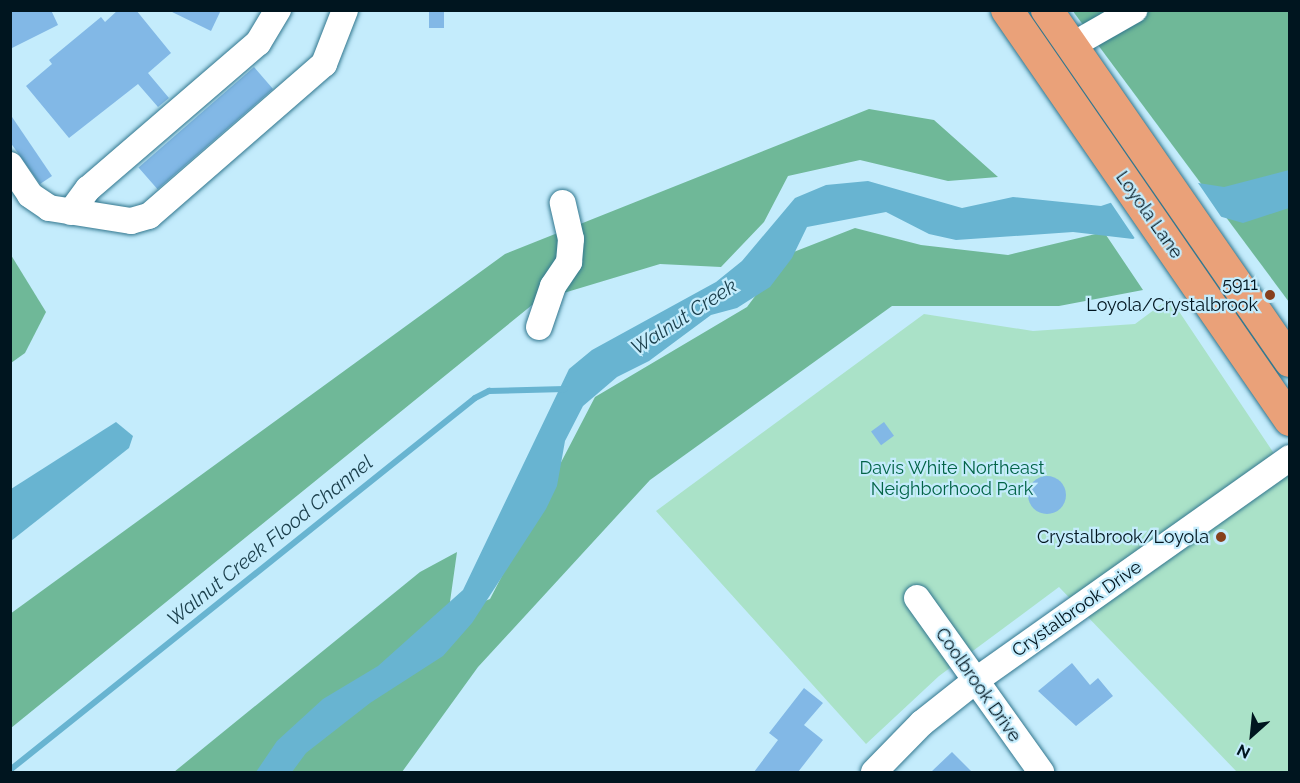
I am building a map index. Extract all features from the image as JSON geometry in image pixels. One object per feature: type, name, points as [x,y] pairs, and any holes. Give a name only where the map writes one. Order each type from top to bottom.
[{"type":"main road","name":"Loyola Lane","points":[[1007,10],[1290,420]]},
{"type":"main road","name":"Loyola Lane","points":[[1047,10],[1290,361]]},
{"type":"main road","points":[[1043,62],[1071,46]]},
{"type":"street","points":[[71,212],[88,189],[258,43],[278,10]]},
{"type":"street","points":[[10,165],[39,202],[71,212],[131,221],[149,216],[324,64],[345,10]]},
{"type":"street","points":[[1071,46],[1134,10]]},
{"type":"street","points":[[539,327],[553,286],[569,262],[571,239],[563,203]]},
{"type":"street","name":"Crystalbrook Drive","points":[[874,772],[922,723],[975,681],[1290,458]]},
{"type":"street","name":"Coolbrook Drive","points":[[917,597],[1041,772]]},
{"type":"green space","points":[[1073,11],[1289,11],[1289,302],[1075,14]]},
{"type":"green space","points":[[869,109],[934,120],[998,177],[948,181],[860,160],[788,176],[764,222],[721,267],[660,264],[537,301],[11,728],[10,614],[505,254]]},
{"type":"green space","points":[[855,228],[921,245],[1008,255],[1104,232],[1143,290],[1059,306],[892,306],[650,480],[478,667],[402,772],[174,772],[420,572],[457,552],[448,616],[490,599],[595,397],[747,307],[786,255]]},
{"type":"green space","points":[[11,255],[46,312],[25,353],[11,363]]},
{"type":"green space","name":"Davis White Northeast Neighborhood Park","points":[[1170,298],[1289,476],[1289,772],[1237,772],[1059,587],[939,676],[866,744],[656,511],[924,314],[1033,331],[1135,324]]},
{"type":"water","name":"Walnut Creek","points":[[1289,170],[1289,208],[1243,223],[1208,213],[1177,213],[1133,239],[1073,232],[956,240],[929,234],[886,212],[807,227],[792,258],[770,287],[737,308],[711,315],[649,361],[617,377],[583,406],[565,441],[557,486],[546,509],[472,623],[443,656],[370,703],[306,753],[292,772],[256,772],[277,741],[323,699],[378,666],[463,590],[569,369],[592,350],[716,282],[742,261],[795,198],[826,185],[868,181],[962,208],[1013,197],[1101,206],[1179,180],[1224,187]]},
{"type":"water","points":[[116,422],[133,436],[129,448],[11,541],[11,489]]},
{"type":"pier","points":[[1179,178],[1196,180],[1224,221],[1177,216],[1136,240],[1109,200]]},
{"type":"building","points":[[10,10],[51,10],[58,25],[10,49]]},
{"type":"building","points":[[118,10],[136,10],[171,53],[148,73],[169,98],[158,107],[138,84],[69,138],[26,86],[52,64],[49,60],[101,17],[105,22]]},
{"type":"building","points":[[168,10],[221,10],[211,31]]},
{"type":"building","points":[[429,10],[444,10],[444,28],[429,28]]},
{"type":"building","points":[[254,67],[273,89],[158,189],[139,167]]},
{"type":"building","points":[[10,114],[52,176],[40,184],[10,142]]},
{"type":"building","points":[[884,422],[894,436],[881,445],[871,431]]},
{"type":"building","points":[[1047,476],[1060,482],[1066,495],[1060,508],[1047,514],[1034,508],[1028,495],[1034,482]]},
{"type":"building","points":[[1072,663],[1090,685],[1098,678],[1113,696],[1076,726],[1038,691]]},
{"type":"building","points":[[804,688],[823,703],[804,725],[823,740],[798,772],[754,772],[778,740],[769,733]]},
{"type":"building","points":[[952,752],[972,772],[931,772]]},
{"type":"waterway","name":"Walnut Creek Flood Channel","points":[[10,770],[475,398],[489,391],[565,389]]},
{"type":"place","name":"5911 Loyola/Crystalbrook","points":[[1270,295]]},
{"type":"place","name":"Crystalbrook/Loyola","points":[[1221,537]]}]
